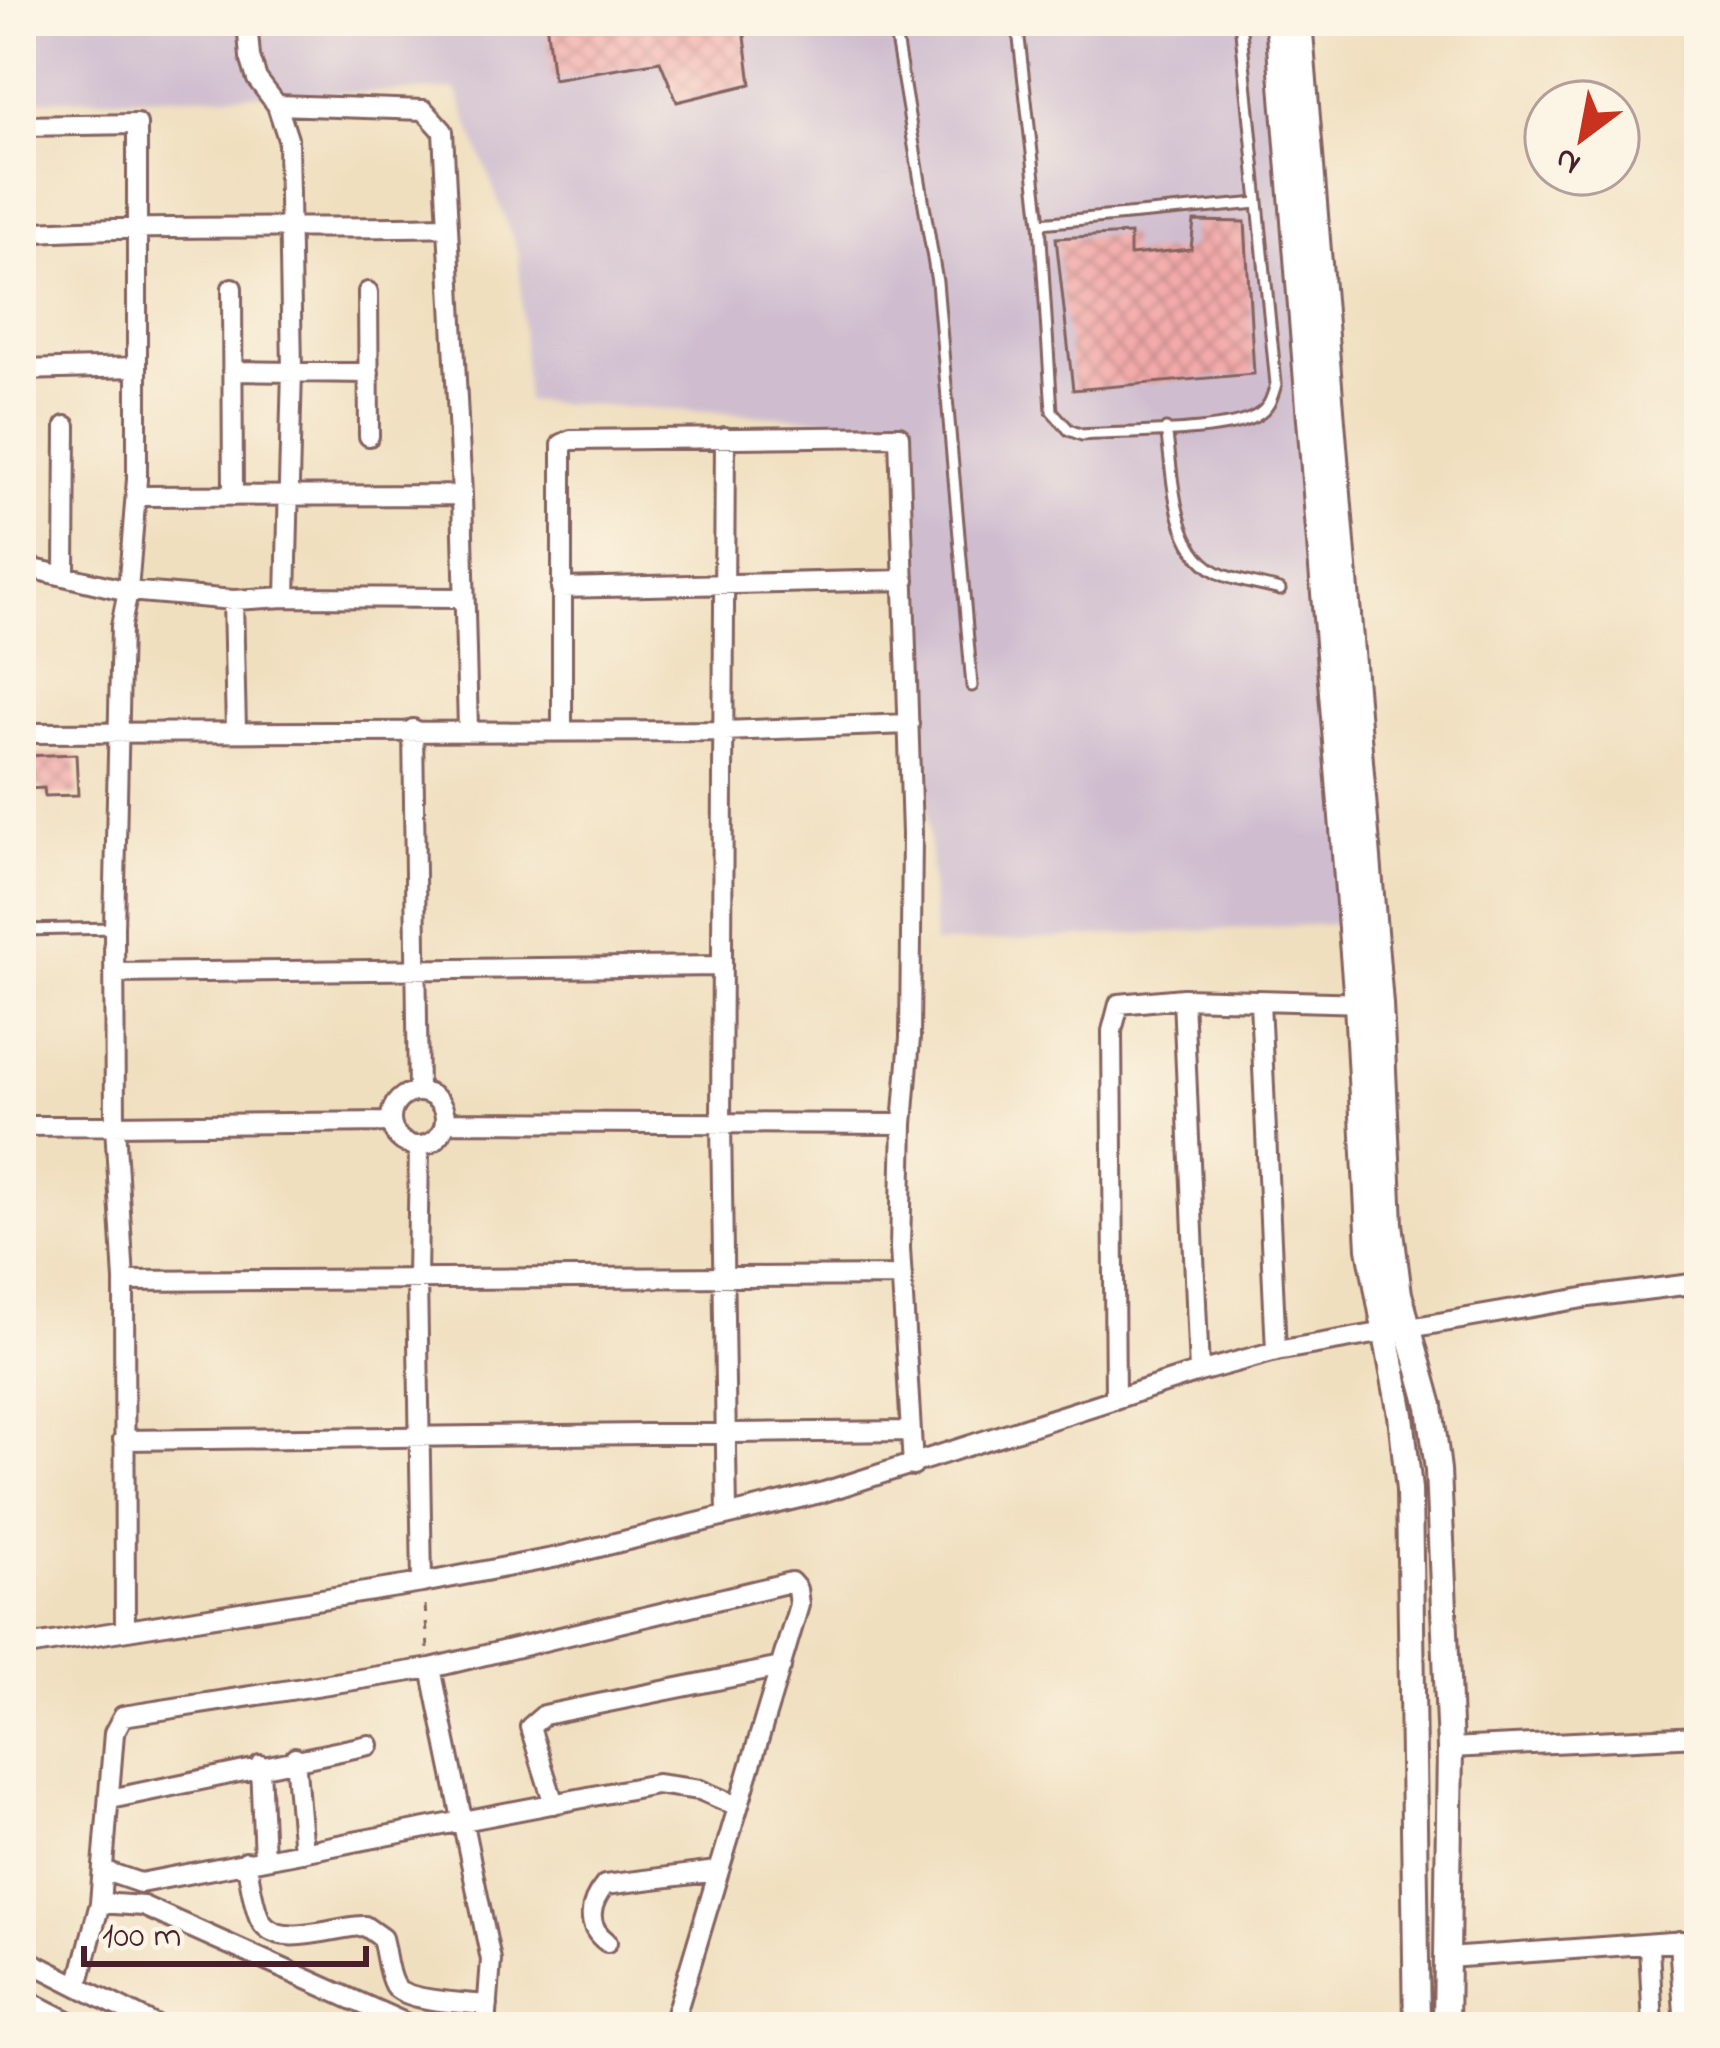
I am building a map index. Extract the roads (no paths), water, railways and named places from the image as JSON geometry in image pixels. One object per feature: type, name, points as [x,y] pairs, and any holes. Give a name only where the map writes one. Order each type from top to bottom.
[{"type":"street","points":[[248,21],[257,79],[277,105],[288,139],[292,370],[286,597]]},
{"type":"street","points":[[1278,21],[1399,1294],[1401,1414],[1409,1490],[1417,2027]]},
{"type":"street","points":[[1299,21],[1369,1003]]},
{"type":"street","points":[[277,105],[424,110],[443,131],[462,495],[468,729]]},
{"type":"street","points":[[21,126],[137,124],[136,496],[121,626],[114,928],[115,1125],[124,1281],[125,1630]]},
{"type":"street","points":[[21,233],[137,226],[290,230],[448,226]]},
{"type":"street","points":[[232,288],[233,496]]},
{"type":"street","points":[[368,292],[369,436]]},
{"type":"street","points":[[21,370],[137,367]]},
{"type":"street","points":[[232,371],[368,373]]},
{"type":"street","points":[[65,574],[66,427]]},
{"type":"street","points":[[562,729],[562,444],[571,440],[899,436],[909,724],[910,1038],[902,1124],[902,1276],[913,1466]]},
{"type":"street","points":[[724,437],[721,1123],[727,1514]]},
{"type":"street","points":[[136,496],[462,495]]},
{"type":"street","points":[[21,566],[128,591],[233,600],[464,598]]},
{"type":"street","points":[[562,588],[905,580]]},
{"type":"street","points":[[233,600],[236,731]]},
{"type":"street","points":[[21,733],[724,731],[909,724]]},
{"type":"street","points":[[413,729],[418,1092]]},
{"type":"street","points":[[114,973],[722,966]]},
{"type":"street","points":[[1115,1399],[1114,1013],[1119,1004],[1183,998],[1369,1003]]},
{"type":"street","points":[[1183,998],[1199,1372]]},
{"type":"street","points":[[1260,1001],[1276,1352]]},
{"type":"street","points":[[418,1092],[441,1104],[446,1122],[440,1136],[419,1147],[404,1143],[391,1123],[395,1105],[418,1092]]},
{"type":"street","points":[[446,1122],[902,1124]]},
{"type":"street","points":[[21,1126],[391,1123]]},
{"type":"street","points":[[419,1147],[423,1593]]},
{"type":"street","points":[[124,1281],[902,1276]]},
{"type":"street","points":[[21,1647],[423,1593],[824,1492],[1199,1372],[1276,1352],[1589,1297],[1699,1283]]},
{"type":"street","points":[[1397,1330],[1435,1428],[1450,1748],[1446,2027]]},
{"type":"street","points":[[123,1440],[911,1431]]},
{"type":"street","points":[[78,1986],[100,1903],[115,1733],[123,1717],[430,1662],[791,1582],[799,1605],[672,2027]]},
{"type":"street","points":[[430,1662],[491,1960],[486,2027]]},
{"type":"street","points":[[554,1804],[530,1727],[544,1715],[781,1667]]},
{"type":"street","points":[[1450,1748],[1699,1736]]},
{"type":"street","points":[[110,1799],[369,1745]]},
{"type":"street","points":[[295,1757],[303,1852]]},
{"type":"street","points":[[260,1765],[255,1860],[260,1921],[271,1932],[286,1936],[365,1926],[382,1938],[394,1985],[401,1992],[488,2005]]},
{"type":"street","points":[[105,1871],[140,1883],[656,1784],[700,1790],[737,1806]]},
{"type":"street","points":[[607,1942],[596,1935],[590,1916],[594,1899],[605,1886],[717,1871]]},
{"type":"street","points":[[100,1903],[143,1906],[414,2027]]},
{"type":"street","points":[[1447,1958],[1689,1941],[1685,2027]]},
{"type":"street","points":[[1649,1946],[1652,2027]]},
{"type":"street","points":[[21,1957],[158,2027]]},
{"type":"street","points":[[21,1997],[74,2026]]},
{"type":"lane","points":[[918,21],[893,22],[937,282],[972,686]]},
{"type":"lane","points":[[1017,21],[1040,224],[1052,411],[1069,430],[1082,435],[1254,418],[1270,405],[1276,384],[1240,21]]},
{"type":"lane","points":[[1040,224],[1258,202]]},
{"type":"lane","points":[[1166,429],[1185,538],[1200,560],[1220,574],[1280,590]]},
{"type":"lane","points":[[21,830],[24,1033]]},
{"type":"lane","points":[[24,930],[114,928]]}]
